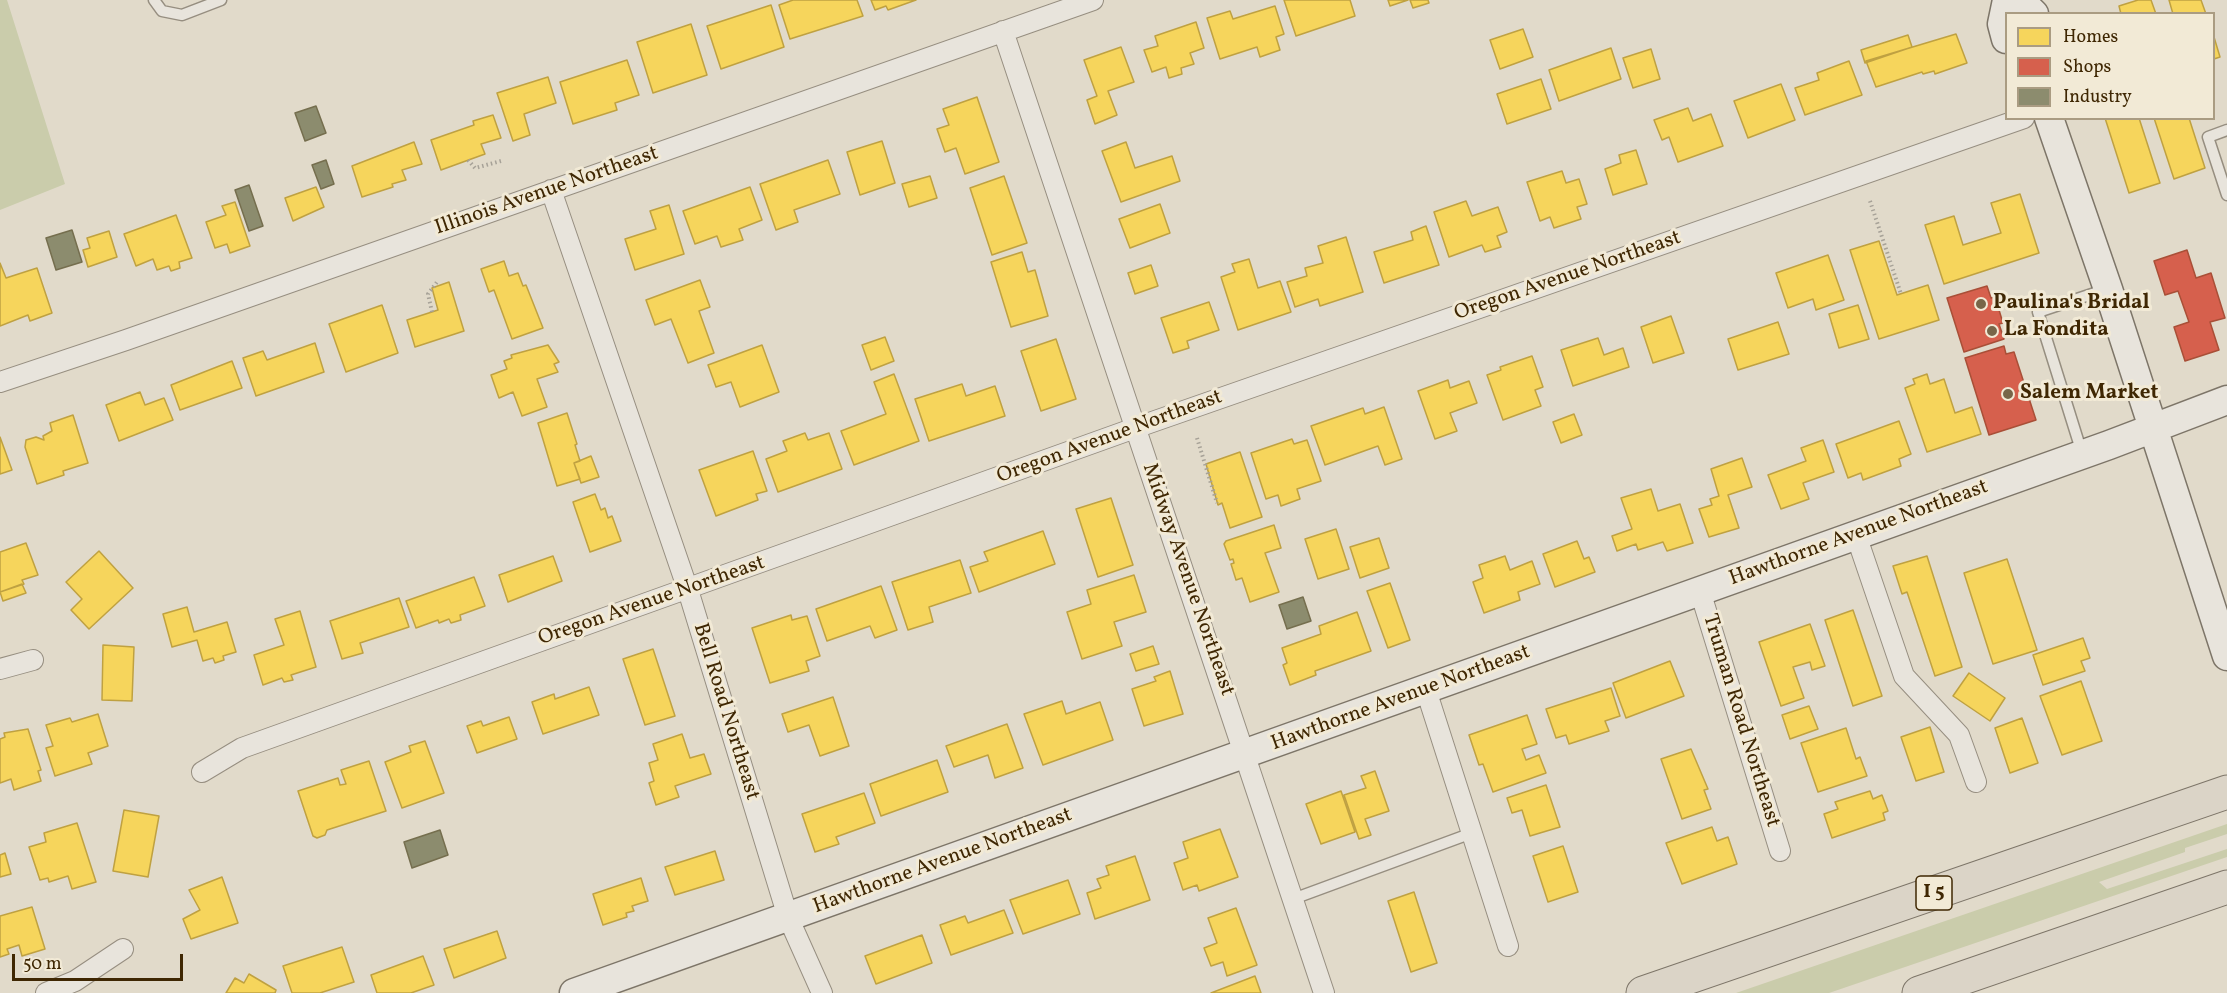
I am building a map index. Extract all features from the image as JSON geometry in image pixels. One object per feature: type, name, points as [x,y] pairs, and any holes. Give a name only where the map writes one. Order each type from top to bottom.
[{"type":"highway","name":"I 5","points":[[1643,993],[2227,792]]},
{"type":"highway","points":[[1919,993],[2227,887]]},
{"type":"main road","points":[[2005,33],[2002,24],[2007,0]]},
{"type":"main road","points":[[2020,0],[2032,12]]},
{"type":"main road","points":[[2050,120],[2108,289],[2227,656]]},
{"type":"main road","name":"Hawthorne Avenue Northeast","points":[[574,993],[623,985],[788,917],[2083,454],[2227,400]]},
{"type":"street","name":"Illinois Avenue Northeast","points":[[0,382],[126,340],[1093,0]]},
{"type":"street","name":"Midway Avenue Northeast","points":[[1003,31],[1324,993]]},
{"type":"street","name":"Oregon Avenue Northeast","points":[[202,772],[242,748],[1136,428],[2018,120]]},
{"type":"street","name":"Bell Road Northeast","points":[[551,190],[688,590],[788,917],[822,993]]},
{"type":"street","points":[[1856,535],[1904,676],[1959,735],[1976,782]]},
{"type":"street","name":"Truman Road Northeast","points":[[1700,591],[1780,850]]},
{"type":"street","points":[[0,669],[33,660]]},
{"type":"street","points":[[1426,690],[1508,946]]},
{"type":"street","points":[[46,993],[75,981],[123,950]]},
{"type":"lane","points":[[154,0],[162,11],[182,15],[221,0]]},
{"type":"lane","points":[[2227,130],[2208,137],[2227,195]]},
{"type":"lane","points":[[2083,454],[2038,312],[2108,289]]},
{"type":"lane","points":[[1293,899],[1472,833]]},
{"type":"path","points":[[468,160],[475,168],[501,161]]},
{"type":"path","points":[[1870,201],[1900,294]]},
{"type":"path","points":[[432,312],[428,294],[437,282]]},
{"type":"path","points":[[1197,438],[1217,503]]},
{"type":"green space","points":[[0,0],[7,0],[65,184],[0,210]]},
{"type":"green space","points":[[2227,824],[2227,834],[2185,848],[2185,852],[2099,882],[2107,889],[2227,849],[2227,857],[1829,993],[1736,993]]},
{"type":"building: Homes","points":[[793,0],[857,0],[863,16],[790,39],[779,5]]},
{"type":"building: Homes","points":[[871,0],[916,0],[888,10],[886,6],[875,10]]},
{"type":"building: Homes","points":[[1284,0],[1350,0],[1355,16],[1296,36]]},
{"type":"building: Homes","points":[[1388,0],[1408,0],[1390,6]]},
{"type":"building: Homes","points":[[1410,0],[1428,0],[1429,3],[1413,8]]},
{"type":"building: Homes","points":[[2138,0],[2151,0],[2155,12],[2120,12],[2119,6]]},
{"type":"building: Homes","points":[[2169,0],[2201,0],[2205,12],[2172,12]]},
{"type":"building: Homes","points":[[771,5],[784,47],[721,69],[707,26]]},
{"type":"building: Homes","points":[[1275,6],[1284,34],[1276,37],[1280,50],[1260,57],[1257,47],[1220,59],[1207,18],[1230,11],[1233,19]]},
{"type":"building: Homes","points":[[1196,22],[1204,48],[1190,53],[1194,64],[1181,68],[1182,74],[1169,78],[1166,67],[1152,72],[1144,50],[1158,46],[1155,36]]},
{"type":"building: Homes","points":[[691,24],[707,75],[653,93],[637,42]]},
{"type":"building: Homes","points":[[1523,29],[1533,57],[1500,69],[1490,40]]},
{"type":"building: Homes","points":[[1956,34],[1967,63],[1935,74],[1934,71],[1923,74],[1922,72],[1876,87],[1866,61]]},
{"type":"building: Homes","points":[[1908,35],[1912,47],[1865,63],[1861,50]]},
{"type":"building: Homes","points":[[2215,40],[2220,57],[2215,59]]},
{"type":"building: Homes","points":[[1121,47],[1134,82],[1108,91],[1117,115],[1095,124],[1087,100],[1097,96],[1084,60]]},
{"type":"building: Homes","points":[[1611,48],[1621,79],[1559,101],[1549,70]]},
{"type":"building: Homes","points":[[1651,49],[1660,79],[1633,88],[1623,58]]},
{"type":"building: Homes","points":[[627,60],[639,95],[615,103],[617,110],[573,124],[560,82]]},
{"type":"building: Homes","points":[[1849,61],[1862,95],[1805,115],[1795,88],[1819,80],[1817,73]]},
{"type":"building: Homes","points":[[548,77],[556,103],[524,114],[530,135],[513,141],[497,93]]},
{"type":"building: Homes","points":[[1541,79],[1551,109],[1507,124],[1497,94]]},
{"type":"building: Homes","points":[[1781,84],[1795,120],[1748,138],[1734,101]]},
{"type":"building: Homes","points":[[977,97],[999,162],[965,174],[956,148],[945,152],[937,129],[949,125],[943,109]]},
{"type":"building: Homes","points":[[1688,108],[1693,121],[1711,114],[1723,146],[1678,162],[1669,137],[1662,140],[1654,120]]},
{"type":"building: Homes","points":[[493,115],[501,138],[481,144],[485,154],[441,170],[431,140],[474,125],[473,121]]},
{"type":"building: Homes","points":[[2106,120],[2140,120],[2160,183],[2129,193]]},
{"type":"building: Homes","points":[[2155,120],[2190,120],[2205,168],[2174,179]]},
{"type":"building: Homes","points":[[882,141],[895,183],[860,195],[847,152]]},
{"type":"building: Homes","points":[[414,142],[422,164],[402,170],[406,180],[392,184],[393,187],[362,197],[352,166]]},
{"type":"building: Homes","points":[[1126,142],[1135,168],[1172,156],[1180,181],[1121,202],[1102,151]]},
{"type":"building: Homes","points":[[1636,150],[1647,184],[1613,195],[1605,169],[1621,163],[1619,155]]},
{"type":"building: Homes","points":[[828,160],[840,194],[794,210],[798,222],[776,230],[760,184]]},
{"type":"building: Homes","points":[[1562,171],[1566,183],[1579,179],[1587,204],[1577,207],[1581,219],[1554,228],[1550,217],[1540,221],[1527,182]]},
{"type":"building: Homes","points":[[930,176],[937,198],[909,207],[902,184]]},
{"type":"building: Homes","points":[[1004,176],[1027,243],[992,255],[970,188]]},
{"type":"building: Homes","points":[[316,187],[324,207],[293,221],[285,198]]},
{"type":"building: Homes","points":[[750,187],[762,220],[739,229],[743,240],[721,247],[717,236],[695,244],[683,211]]},
{"type":"building: Homes","points":[[2020,194],[2039,253],[1944,284],[1925,225],[1954,216],[1963,245],[2001,233],[1991,203]]},
{"type":"building: Homes","points":[[1466,201],[1472,216],[1498,207],[1507,232],[1497,236],[1501,247],[1485,252],[1482,245],[1449,257],[1434,212]]},
{"type":"building: Homes","points":[[235,202],[250,246],[230,253],[227,244],[215,248],[206,222],[226,215],[222,206]]},
{"type":"building: Homes","points":[[1160,204],[1170,233],[1130,248],[1119,219]]},
{"type":"building: Homes","points":[[669,205],[684,254],[635,270],[625,239],[656,229],[650,211]]},
{"type":"building: Homes","points":[[176,215],[192,258],[179,262],[180,268],[171,271],[169,266],[157,270],[153,259],[136,266],[124,234]]},
{"type":"building: Homes","points":[[1426,226],[1439,265],[1384,283],[1374,252],[1413,240],[1411,232]]},
{"type":"building: Homes","points":[[109,231],[117,257],[88,267],[83,250],[90,248],[87,238]]},
{"type":"building: Homes","points":[[1346,237],[1363,292],[1320,306],[1318,299],[1295,307],[1287,282],[1307,276],[1305,268],[1323,263],[1318,246]]},
{"type":"building: Homes","points":[[1879,241],[1897,295],[1928,285],[1939,320],[1879,339],[1850,250]]},
{"type":"building: Homes","points":[[1022,252],[1028,272],[1035,270],[1048,316],[1011,327],[991,262]]},
{"type":"building: Homes","points":[[1828,255],[1844,300],[1816,310],[1813,299],[1788,308],[1776,273]]},
{"type":"building: Homes","points":[[1249,259],[1258,288],[1280,281],[1291,312],[1238,330],[1221,277],[1235,272],[1232,264]]},
{"type":"building: Homes","points":[[504,261],[509,276],[518,273],[523,286],[526,285],[543,328],[512,339],[494,290],[489,292],[481,269]]},
{"type":"building: Homes","points":[[0,263],[6,278],[37,268],[52,313],[30,321],[28,315],[0,326]]},
{"type":"building: Homes","points":[[1151,265],[1158,286],[1135,294],[1128,273]]},
{"type":"building: Homes","points":[[700,280],[710,307],[699,311],[714,353],[688,363],[671,319],[655,325],[646,300]]},
{"type":"building: Homes","points":[[449,282],[464,331],[415,347],[407,320],[438,310],[432,288]]},
{"type":"building: Homes","points":[[1209,302],[1219,330],[1187,341],[1189,348],[1173,353],[1161,318]]},
{"type":"building: Homes","points":[[382,305],[398,353],[346,372],[329,324]]},
{"type":"building: Homes","points":[[1858,305],[1869,339],[1839,348],[1829,314]]},
{"type":"building: Homes","points":[[1671,316],[1684,353],[1653,363],[1641,327]]},
{"type":"building: Homes","points":[[1778,322],[1789,354],[1738,370],[1728,339]]},
{"type":"building: Homes","points":[[885,337],[894,361],[871,370],[862,345]]},
{"type":"building: Homes","points":[[1598,338],[1604,355],[1623,348],[1629,367],[1573,386],[1561,350]]},
{"type":"building: Homes","points":[[1056,339],[1076,399],[1041,411],[1021,351]]},
{"type":"building: Homes","points":[[315,343],[324,372],[256,396],[243,358],[263,351],[267,360]]},
{"type":"building: Homes","points":[[548,345],[559,362],[554,364],[558,372],[537,379],[547,407],[522,416],[513,392],[499,398],[491,375],[507,369],[504,361],[512,358],[511,355]]},
{"type":"building: Homes","points":[[762,345],[779,392],[740,407],[731,382],[716,387],[708,365]]},
{"type":"building: Homes","points":[[1532,356],[1543,387],[1535,390],[1541,406],[1503,420],[1487,375],[1501,370],[1500,367]]},
{"type":"building: Homes","points":[[232,361],[242,388],[180,410],[171,385]]},
{"type":"building: Homes","points":[[894,374],[919,441],[854,465],[841,431],[886,414],[874,382]]},
{"type":"building: Homes","points":[[1927,374],[1930,384],[1944,379],[1955,413],[1972,407],[1981,434],[1927,452],[1905,388],[1915,384],[1913,379]]},
{"type":"building: Homes","points":[[1448,380],[1450,388],[1469,381],[1477,403],[1450,413],[1457,431],[1435,439],[1418,391]]},
{"type":"building: Homes","points":[[962,384],[966,396],[995,386],[1005,416],[929,441],[915,399]]},
{"type":"building: Homes","points":[[140,392],[145,405],[164,398],[173,420],[119,441],[106,405]]},
{"type":"building: Homes","points":[[1384,407],[1402,459],[1385,465],[1378,446],[1325,465],[1311,426],[1363,408],[1365,414]]},
{"type":"building: Homes","points":[[567,413],[577,444],[575,445],[580,461],[574,463],[580,479],[557,486],[538,423]]},
{"type":"building: Homes","points":[[1574,414],[1582,435],[1561,443],[1553,422]]},
{"type":"building: Homes","points":[[73,415],[88,463],[63,471],[64,475],[37,484],[25,447],[26,440],[36,437],[44,440],[43,436],[52,431],[50,423]]},
{"type":"building: Homes","points":[[1899,421],[1911,454],[1899,459],[1901,466],[1863,480],[1861,473],[1848,478],[1836,444]]},
{"type":"building: Homes","points":[[805,433],[808,440],[829,433],[842,469],[778,492],[766,459],[787,451],[783,441]]},
{"type":"building: Homes","points":[[0,437],[12,470],[0,474]]},
{"type":"building: Homes","points":[[1292,439],[1294,444],[1307,440],[1321,481],[1297,489],[1300,499],[1281,506],[1278,495],[1266,499],[1251,453]]},
{"type":"building: Homes","points":[[1823,440],[1834,472],[1803,483],[1809,499],[1781,509],[1768,475],[1806,461],[1801,448]]},
{"type":"building: Homes","points":[[753,451],[767,491],[756,494],[758,500],[716,516],[699,470]]},
{"type":"building: Homes","points":[[1240,452],[1262,517],[1230,528],[1222,503],[1218,505],[1206,464]]},
{"type":"building: Homes","points":[[591,456],[599,477],[581,483],[574,463]]},
{"type":"building: Homes","points":[[1742,458],[1752,487],[1728,495],[1739,528],[1709,537],[1699,509],[1712,505],[1710,499],[1719,496],[1711,469]]},
{"type":"building: Homes","points":[[1651,489],[1658,511],[1680,504],[1693,543],[1667,551],[1663,542],[1638,550],[1636,544],[1617,551],[1612,536],[1632,529],[1621,498]]},
{"type":"building: Homes","points":[[595,494],[601,510],[605,508],[608,518],[612,516],[621,541],[590,552],[573,502]]},
{"type":"building: Homes","points":[[1111,498],[1133,565],[1098,577],[1076,509]]},
{"type":"building: Homes","points":[[1274,525],[1281,548],[1265,553],[1279,592],[1250,602],[1242,578],[1236,580],[1231,564],[1234,563],[1233,559],[1230,560],[1224,544],[1226,541]]},
{"type":"building: Homes","points":[[1336,529],[1349,569],[1318,579],[1305,539]]},
{"type":"building: Homes","points":[[1043,531],[1055,564],[979,592],[970,567],[988,561],[984,552]]},
{"type":"building: Homes","points":[[1379,538],[1389,568],[1360,578],[1350,547]]},
{"type":"building: Homes","points":[[1577,541],[1584,559],[1589,557],[1595,572],[1555,587],[1543,554]]},
{"type":"building: Homes","points":[[26,543],[38,575],[22,580],[24,584],[0,592],[0,552]]},
{"type":"building: Homes","points":[[99,551],[133,588],[89,629],[71,610],[82,599],[66,582]]},
{"type":"building: Homes","points":[[553,556],[562,581],[508,602],[499,575]]},
{"type":"building: Homes","points":[[1505,556],[1510,570],[1532,561],[1540,584],[1518,592],[1520,600],[1484,613],[1473,582],[1483,578],[1479,565]]},
{"type":"building: Homes","points":[[1927,556],[1962,667],[1935,676],[1907,592],[1902,594],[1893,566]]},
{"type":"building: Homes","points":[[2007,559],[2037,650],[1993,664],[1964,573]]},
{"type":"building: Homes","points":[[960,560],[971,593],[929,607],[933,622],[908,630],[892,582]]},
{"type":"building: Homes","points":[[1134,575],[1146,612],[1114,622],[1122,646],[1082,659],[1067,612],[1091,604],[1087,590]]},
{"type":"building: Homes","points":[[474,577],[485,606],[460,615],[461,620],[451,623],[449,619],[439,623],[438,620],[416,628],[406,601]]},
{"type":"building: Homes","points":[[1390,583],[1410,640],[1388,648],[1367,591]]},
{"type":"building: Homes","points":[[22,584],[26,593],[3,601],[0,592]]},
{"type":"building: Homes","points":[[881,586],[897,630],[875,638],[870,626],[827,641],[816,609]]},
{"type":"building: Homes","points":[[399,598],[409,627],[360,643],[363,653],[342,659],[330,621]]},
{"type":"building: Homes","points":[[187,607],[194,632],[227,622],[236,652],[223,656],[224,660],[215,663],[213,658],[203,661],[197,640],[172,647],[163,614]]},
{"type":"building: Homes","points":[[1853,610],[1882,696],[1853,706],[1825,620]]},
{"type":"building: Homes","points":[[300,611],[316,667],[291,675],[293,680],[284,682],[282,678],[263,685],[254,655],[284,645],[275,619]]},
{"type":"building: Homes","points":[[1357,612],[1371,651],[1315,671],[1316,675],[1290,685],[1283,665],[1287,663],[1282,648],[1321,634],[1319,626]]},
{"type":"building: Homes","points":[[791,615],[792,620],[807,616],[820,656],[806,661],[809,671],[770,683],[752,628]]},
{"type":"building: Homes","points":[[1810,624],[1825,666],[1812,670],[1810,662],[1793,667],[1804,698],[1781,706],[1759,642]]},
{"type":"building: Homes","points":[[2083,638],[2090,658],[2081,661],[2085,671],[2043,685],[2033,655]]},
{"type":"building: Homes","points":[[103,645],[134,647],[132,701],[102,700]]},
{"type":"building: Homes","points":[[1153,646],[1159,664],[1136,671],[1130,654]]},
{"type":"building: Homes","points":[[653,649],[675,716],[645,725],[623,659]]},
{"type":"building: Homes","points":[[1670,661],[1684,696],[1626,718],[1613,683]]},
{"type":"building: Homes","points":[[1170,671],[1183,714],[1144,726],[1132,689],[1156,681],[1154,677]]},
{"type":"building: Homes","points":[[1969,673],[2005,698],[1990,721],[1953,696]]},
{"type":"building: Homes","points":[[2081,681],[2102,741],[2062,755],[2040,696]]},
{"type":"building: Homes","points":[[589,687],[599,715],[543,734],[532,702],[554,694],[555,699]]},
{"type":"building: Homes","points":[[1611,688],[1620,716],[1605,721],[1609,731],[1569,744],[1566,735],[1556,738],[1546,709]]},
{"type":"building: Homes","points":[[833,697],[849,746],[820,756],[809,725],[788,732],[782,714]]},
{"type":"building: Homes","points":[[1062,701],[1066,714],[1100,702],[1113,740],[1043,765],[1024,714]]},
{"type":"building: Homes","points":[[1809,706],[1818,729],[1790,739],[1782,715]]},
{"type":"building: Homes","points":[[98,714],[108,746],[88,753],[92,764],[55,776],[46,748],[53,746],[46,725],[70,718],[72,722]]},
{"type":"building: Homes","points":[[1527,715],[1537,744],[1522,749],[1526,760],[1539,755],[1546,773],[1493,792],[1483,764],[1479,765],[1469,735]]},
{"type":"building: Homes","points":[[509,717],[517,739],[477,753],[467,726],[481,721],[483,726]]},
{"type":"building: Homes","points":[[2022,718],[2038,763],[2010,773],[1995,728]]},
{"type":"building: Homes","points":[[1007,724],[1023,768],[995,778],[988,755],[954,767],[946,746]]},
{"type":"building: Homes","points":[[1930,727],[1944,772],[1916,781],[1901,737]]},
{"type":"building: Homes","points":[[1846,728],[1856,759],[1860,757],[1867,776],[1818,792],[1801,743]]},
{"type":"building: Homes","points":[[28,729],[41,770],[38,771],[41,781],[14,790],[11,779],[0,783],[0,739],[5,737],[4,733]]},
{"type":"building: Homes","points":[[682,734],[690,758],[704,754],[711,774],[675,786],[679,797],[656,805],[649,783],[654,781],[649,763],[658,760],[653,744]]},
{"type":"building: Homes","points":[[425,741],[444,793],[402,808],[385,762],[411,752],[409,746]]},
{"type":"building: Homes","points":[[1691,749],[1708,789],[1704,790],[1711,809],[1682,819],[1661,759]]},
{"type":"building: Homes","points":[[937,760],[948,792],[881,816],[870,784]]},
{"type":"building: Homes","points":[[369,761],[386,811],[327,830],[325,835],[317,838],[313,836],[298,791],[338,778],[340,785],[346,784],[341,770]]},
{"type":"building: Homes","points":[[1375,771],[1389,811],[1365,819],[1371,835],[1359,839],[1344,795],[1366,788],[1361,776]]},
{"type":"building: Homes","points":[[1546,785],[1560,827],[1530,836],[1522,810],[1512,813],[1507,798]]},
{"type":"building: Homes","points":[[1341,791],[1355,832],[1321,844],[1306,804]]},
{"type":"building: Homes","points":[[1870,791],[1873,799],[1882,795],[1888,811],[1883,813],[1885,820],[1832,838],[1824,814],[1838,809],[1835,802]]},
{"type":"building: Homes","points":[[864,793],[875,823],[836,837],[839,844],[815,852],[802,814]]},
{"type":"building: Homes","points":[[124,810],[159,816],[148,877],[113,871]]},
{"type":"building: Homes","points":[[77,823],[96,882],[72,889],[68,876],[49,882],[48,878],[40,880],[29,847],[46,842],[44,833]]},
{"type":"building: Homes","points":[[1712,827],[1717,841],[1728,837],[1737,864],[1682,884],[1666,843]]},
{"type":"building: Homes","points":[[1220,829],[1238,877],[1199,891],[1197,885],[1183,890],[1174,863],[1188,858],[1183,842]]},
{"type":"building: Homes","points":[[1563,846],[1578,892],[1548,902],[1533,856]]},
{"type":"building: Homes","points":[[715,851],[724,880],[675,895],[665,867]]},
{"type":"building: Homes","points":[[5,853],[11,874],[0,877],[0,855]]},
{"type":"building: Homes","points":[[1135,856],[1150,900],[1095,919],[1087,893],[1101,888],[1097,879],[1109,875],[1106,866]]},
{"type":"building: Homes","points":[[222,877],[238,923],[191,939],[183,919],[200,910],[189,890]]},
{"type":"building: Homes","points":[[641,878],[648,901],[632,906],[634,911],[626,913],[627,917],[603,925],[593,894]]},
{"type":"building: Homes","points":[[1068,880],[1080,914],[1023,934],[1010,900]]},
{"type":"building: Homes","points":[[1414,892],[1437,963],[1411,972],[1388,901]]},
{"type":"building: Homes","points":[[32,907],[45,949],[22,956],[19,945],[7,949],[9,954],[0,957],[0,916]]},
{"type":"building: Homes","points":[[1236,908],[1257,965],[1227,976],[1223,962],[1211,966],[1204,948],[1217,943],[1208,918]]},
{"type":"building: Homes","points":[[1004,910],[1013,933],[951,955],[940,925],[965,916],[968,923]]},
{"type":"building: Homes","points":[[497,931],[506,958],[454,978],[444,949]]},
{"type":"building: Homes","points":[[922,935],[932,963],[876,984],[865,956]]},
{"type":"building: Homes","points":[[342,947],[354,982],[320,993],[292,993],[283,966]]},
{"type":"building: Homes","points":[[423,956],[434,985],[411,993],[377,993],[371,975]]},
{"type":"building: Homes","points":[[249,974],[276,990],[275,993],[226,993],[235,978],[244,983]]},
{"type":"building: Homes","points":[[1255,976],[1261,993],[1211,993]]},
{"type":"building: Shops","points":[[2187,250],[2196,278],[2211,273],[2225,318],[2210,322],[2219,350],[2185,361],[2174,327],[2189,322],[2178,291],[2165,295],[2154,261]]},
{"type":"building: Shops","points":[[1987,286],[1991,298],[1995,297],[2003,323],[1999,324],[2004,339],[1964,352],[1947,298]]},
{"type":"building: Shops","points":[[2004,346],[2006,354],[2014,352],[2036,420],[1989,435],[1965,358]]},
{"type":"building: Industry","points":[[316,106],[326,133],[305,141],[295,113]]},
{"type":"building: Industry","points":[[326,160],[334,184],[321,189],[312,165]]},
{"type":"building: Industry","points":[[249,185],[263,226],[249,231],[235,190]]},
{"type":"building: Industry","points":[[72,230],[82,262],[56,270],[46,238]]},
{"type":"building: Industry","points":[[1303,597],[1311,621],[1287,629],[1279,605]]},
{"type":"building: Industry","points":[[440,830],[448,855],[412,868],[404,842]]},
{"type":"place","name":"Paulina's Bridal","points":[[1981,304]]},
{"type":"place","name":"La Fondita","points":[[1992,331]]},
{"type":"place","name":"Salem Market","points":[[2008,394]]}]
